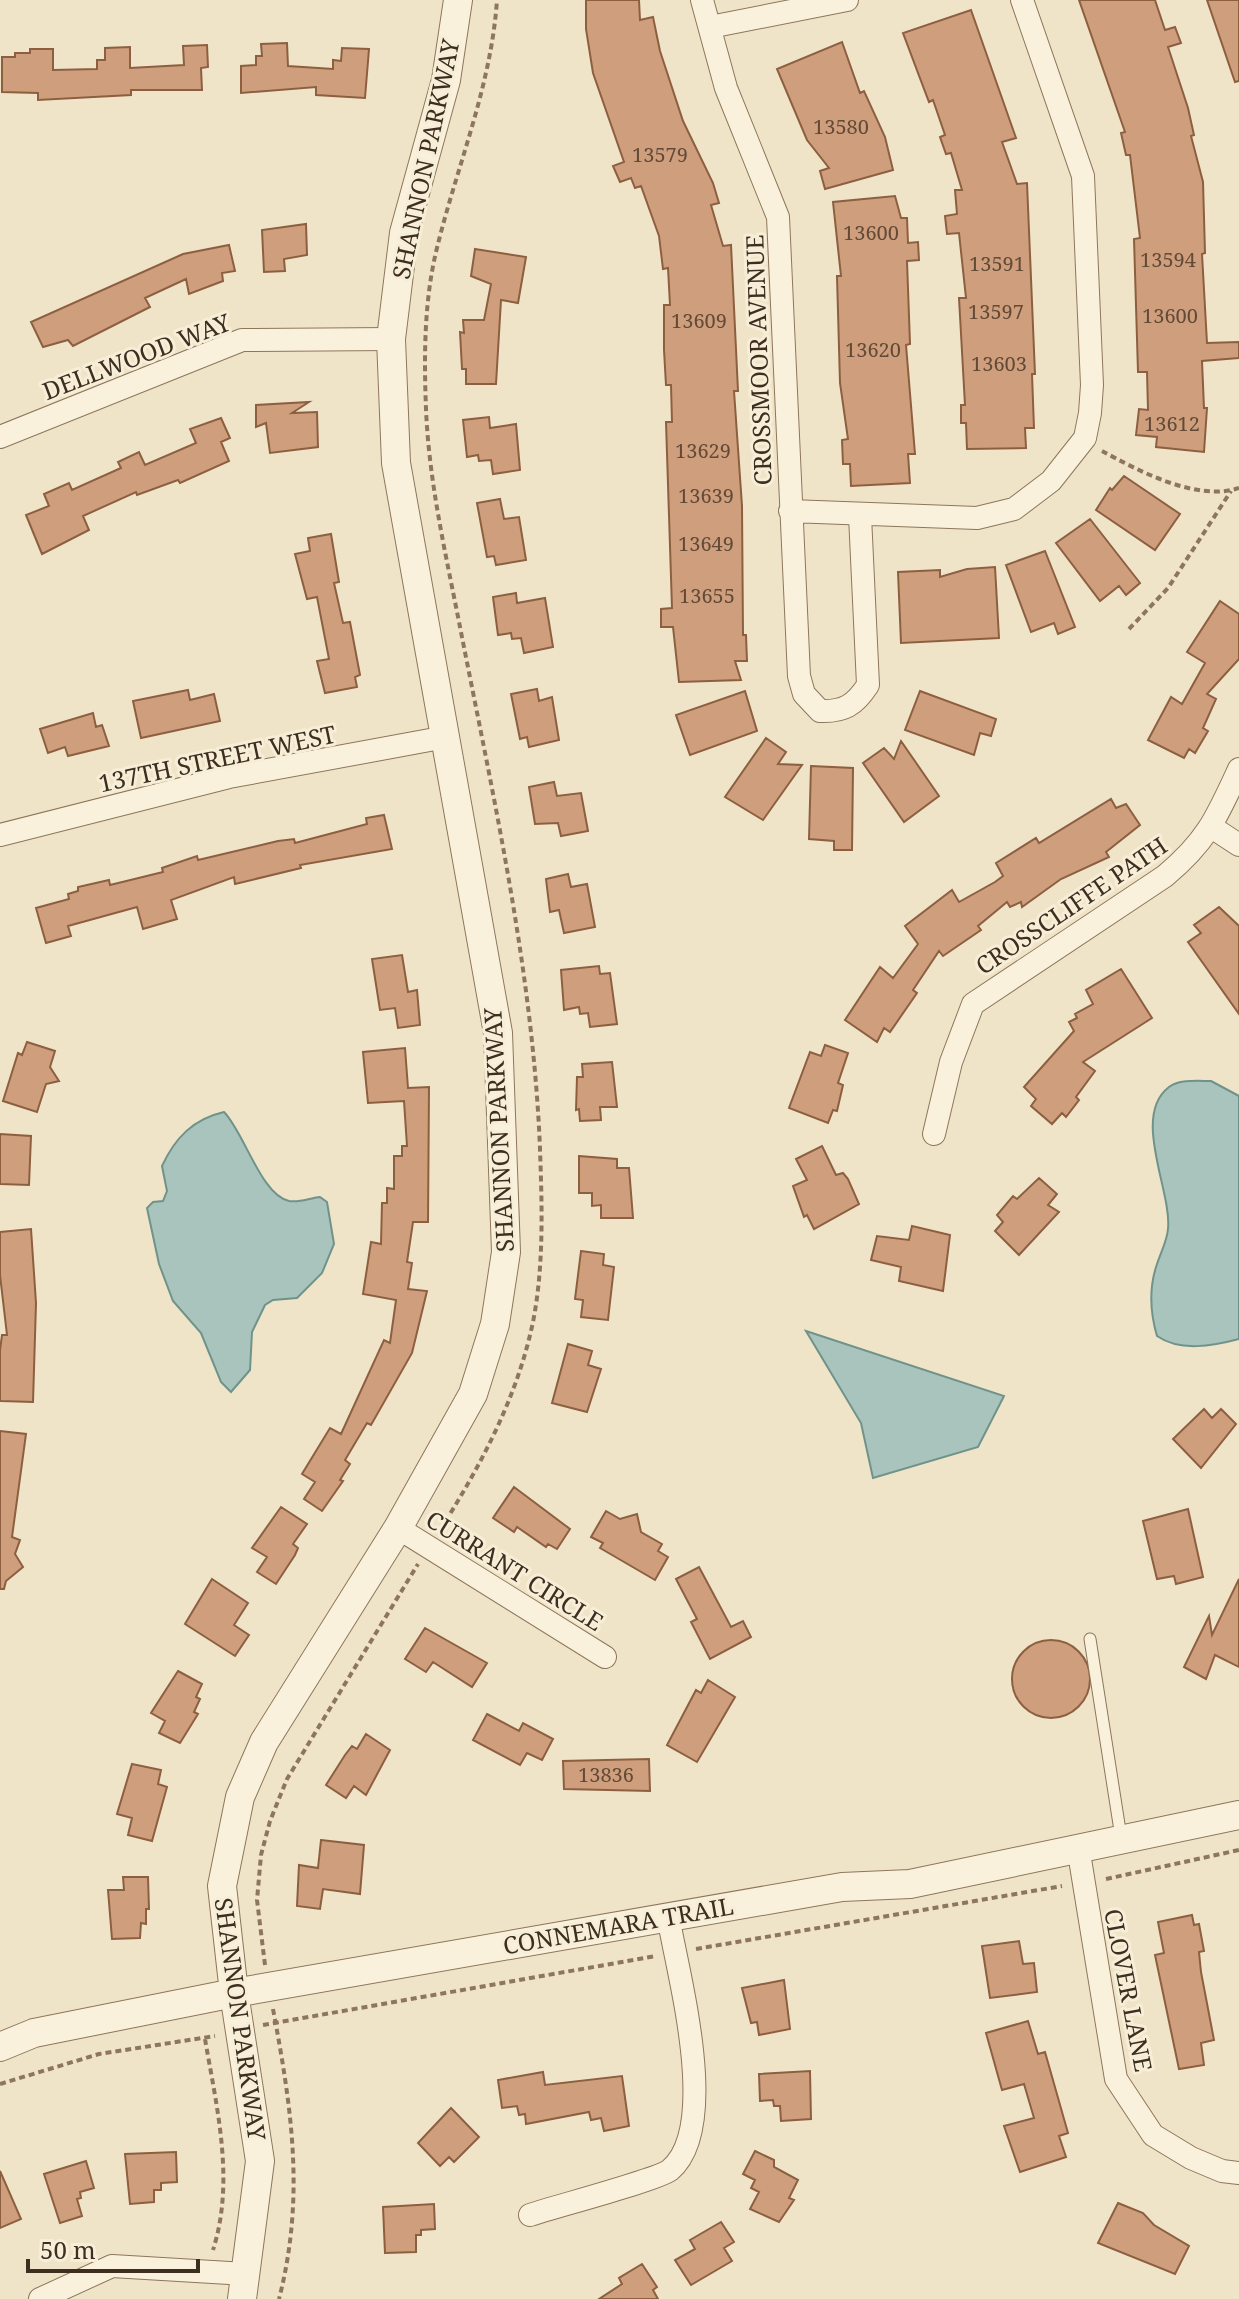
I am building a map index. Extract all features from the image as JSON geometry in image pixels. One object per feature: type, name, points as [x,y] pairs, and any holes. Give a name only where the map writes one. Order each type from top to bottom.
[{"type":"street","name":"SHANNON PARKWAY","points":[[244,2287],[260,2161],[234,1993],[222,1886],[240,1797],[264,1742],[398,1528],[473,1394],[495,1324],[506,1252],[498,1033],[396,463],[391,339],[404,233],[446,80],[458,0]]},
{"type":"street","name":"CROSSMOOR AVENUE","points":[[702,0],[726,88],[778,217],[799,676],[804,694],[820,711],[836,712],[855,704],[868,685],[860,516]]},
{"type":"street","points":[[710,27],[773,12],[847,0]]},
{"type":"street","points":[[790,511],[860,516],[977,518],[994,515],[1014,509],[1051,481],[1083,440],[1092,385],[1083,176],[1022,0]]},
{"type":"street","name":"DELLWOOD WAY","points":[[0,437],[242,340],[391,339]]},
{"type":"street","name":"137TH STREET WEST","points":[[0,835],[229,777],[446,737]]},
{"type":"street","name":"CROSSCLIFFE PATH","points":[[934,1134],[951,1062],[973,1004],[1165,876],[1213,828],[1239,769]]},
{"type":"street","points":[[1213,828],[1239,845]]},
{"type":"street","name":"CURRANT CIRCLE","points":[[398,1528],[605,1657]]},
{"type":"street","name":"CONNEMARA TRAIL","points":[[0,2047],[34,2033],[234,1993],[842,1887],[910,1884],[1239,1815]]},
{"type":"street","name":"CLOVER LANE","points":[[1078,1847],[1116,2079],[1153,2135],[1191,2158],[1222,2171],[1239,2173]]},
{"type":"street","points":[[530,2215],[669,2171],[689,2141],[698,2088],[668,1916]]},
{"type":"street","points":[[40,2299],[112,2266],[206,2273],[244,2287]]},
{"type":"lane","points":[[1090,1639],[1121,1838]]},
{"type":"path","points":[[279,2299],[297,2179],[294,2129],[257,1900],[261,1855],[270,1821],[300,1757],[499,1426],[533,1322],[540,1265],[542,1202],[538,1094],[526,985],[441,529],[426,412],[425,348],[435,256],[482,95],[497,0]]},
{"type":"path","points":[[1083,440],[1131,467],[1174,483],[1224,493],[1239,488]]},
{"type":"path","points":[[1129,629],[1168,588],[1231,491]]},
{"type":"path","points":[[0,2084],[99,2054],[205,2039],[276,2022],[1082,1883],[1239,1850]]},
{"type":"path","points":[[205,2039],[224,2156],[223,2202],[206,2273]]},
{"type":"water","points":[[1211,1081],[1239,1096],[1239,1339],[1186,1346],[1157,1336],[1153,1318],[1153,1282],[1168,1229],[1168,1213],[1156,1155],[1153,1116],[1158,1100],[1173,1084]]},
{"type":"water","points":[[224,1112],[261,1175],[279,1196],[289,1201],[320,1197],[327,1202],[334,1244],[322,1273],[297,1298],[273,1300],[265,1305],[252,1332],[250,1370],[231,1392],[221,1382],[201,1333],[173,1301],[159,1264],[147,1208],[153,1202],[163,1201],[167,1191],[162,1166],[179,1138],[203,1119]]},
{"type":"water","points":[[806,1331],[1004,1396],[978,1447],[873,1478],[861,1423]]},
{"type":"building","points":[[586,0],[639,0],[640,20],[653,17],[660,51],[683,121],[713,183],[719,203],[711,205],[723,246],[731,245],[738,391],[734,391],[742,506],[743,635],[746,635],[747,661],[735,661],[741,680],[679,682],[673,627],[661,627],[661,609],[672,608],[666,422],[672,422],[671,385],[666,385],[664,350],[664,305],[670,305],[668,268],[663,269],[659,236],[641,186],[635,188],[631,178],[620,182],[613,166],[624,162],[593,73],[586,29]]},
{"type":"building","points":[[1079,0],[1155,0],[1165,30],[1175,27],[1181,43],[1168,47],[1188,108],[1194,135],[1191,136],[1203,182],[1205,253],[1202,254],[1207,343],[1239,342],[1239,358],[1202,361],[1204,408],[1207,408],[1204,452],[1156,447],[1157,437],[1136,435],[1139,409],[1148,410],[1147,372],[1138,372],[1134,239],[1140,238],[1130,155],[1126,155],[1121,133],[1125,132]]},
{"type":"building","points":[[1207,0],[1239,0],[1239,81],[1235,82]]},
{"type":"building","points":[[971,10],[1016,138],[1002,142],[1017,184],[1027,183],[1035,374],[1032,374],[1034,428],[1025,428],[1026,448],[967,449],[966,423],[961,423],[961,405],[965,405],[959,298],[966,298],[959,233],[947,234],[945,216],[957,214],[955,190],[962,190],[951,153],[946,154],[940,137],[945,135],[933,100],[929,102],[903,33]]},
{"type":"building","points":[[842,42],[860,93],[864,91],[885,137],[893,170],[825,189],[820,171],[829,168],[807,140],[777,69]]},
{"type":"building","points":[[287,43],[288,66],[333,69],[333,60],[341,61],[342,48],[369,49],[365,98],[316,95],[316,87],[241,93],[241,66],[256,65],[256,56],[262,56],[261,44]]},
{"type":"building","points":[[207,45],[208,67],[201,68],[202,90],[131,90],[131,95],[38,100],[38,93],[2,92],[2,57],[30,53],[30,49],[53,49],[53,70],[97,69],[97,60],[105,60],[105,48],[130,47],[130,68],[184,65],[183,46]]},
{"type":"building","points":[[895,196],[901,218],[907,218],[908,243],[918,242],[919,260],[907,261],[910,344],[906,345],[915,454],[908,454],[910,483],[851,486],[850,464],[843,464],[842,440],[848,439],[840,383],[837,276],[841,276],[833,202]]},
{"type":"building","points":[[306,224],[307,255],[284,259],[285,271],[264,272],[262,230]]},
{"type":"building","points":[[229,245],[235,271],[222,273],[223,281],[189,294],[186,279],[145,298],[150,307],[73,346],[68,340],[43,347],[31,322],[183,254]]},
{"type":"building","points":[[475,249],[526,257],[518,303],[501,300],[496,384],[466,384],[466,369],[462,369],[460,332],[464,333],[463,320],[484,320],[491,284],[471,276]]},
{"type":"building","points":[[309,402],[292,413],[317,412],[318,447],[270,453],[266,423],[256,427],[256,405]]},
{"type":"building","points":[[489,417],[490,428],[516,424],[520,470],[493,474],[491,460],[479,461],[478,455],[467,457],[463,420]]},
{"type":"building","points":[[221,418],[230,438],[221,442],[229,461],[180,483],[178,480],[137,495],[136,492],[83,516],[89,530],[42,554],[26,515],[49,506],[44,494],[69,483],[72,490],[121,468],[118,462],[139,452],[145,465],[196,443],[190,429]]},
{"type":"building","points":[[1124,476],[1180,514],[1155,550],[1096,510],[1110,488],[1112,490]]},
{"type":"building","points":[[500,499],[504,519],[519,517],[526,560],[496,565],[494,556],[487,557],[477,503]]},
{"type":"building","points":[[1090,519],[1140,583],[1126,595],[1119,586],[1100,601],[1056,543]]},
{"type":"building","points":[[331,534],[339,582],[334,583],[343,623],[350,622],[360,675],[355,677],[357,687],[325,693],[317,661],[329,659],[317,597],[307,599],[295,554],[310,551],[308,538]]},
{"type":"building","points":[[1045,551],[1075,627],[1058,634],[1054,623],[1031,632],[1006,565]]},
{"type":"building","points":[[995,567],[999,638],[901,643],[898,572],[940,570],[940,577],[967,569]]},
{"type":"building","points":[[516,593],[517,603],[545,598],[553,647],[524,653],[521,638],[512,639],[511,633],[498,635],[493,597]]},
{"type":"building","points":[[1220,601],[1239,614],[1239,659],[1207,694],[1216,699],[1203,728],[1208,731],[1195,753],[1189,749],[1184,758],[1148,740],[1171,697],[1182,704],[1205,663],[1187,652]]},
{"type":"building","points":[[537,689],[539,701],[552,697],[559,740],[529,747],[527,737],[520,739],[511,694]]},
{"type":"building","points":[[188,690],[190,700],[214,694],[220,721],[141,738],[133,701]]},
{"type":"building","points":[[745,691],[757,731],[690,755],[676,715]]},
{"type":"building","points":[[920,691],[996,719],[991,736],[980,733],[974,755],[905,730]]},
{"type":"building","points":[[93,713],[96,727],[102,725],[109,746],[68,756],[65,747],[48,753],[40,729]]},
{"type":"building","points":[[766,738],[786,752],[778,764],[802,765],[763,820],[725,797]]},
{"type":"building","points":[[901,741],[939,796],[904,822],[863,763],[884,748],[894,759]]},
{"type":"building","points":[[811,766],[853,768],[852,850],[834,850],[834,841],[809,839]]},
{"type":"building","points":[[554,782],[557,796],[581,793],[588,831],[561,836],[558,823],[535,824],[529,787]]},
{"type":"building","points":[[1111,799],[1116,808],[1126,804],[1140,825],[1106,852],[1109,857],[1061,879],[1022,907],[1021,902],[1010,907],[1007,902],[978,926],[981,930],[943,956],[939,951],[913,990],[917,993],[890,1032],[884,1028],[877,1042],[845,1020],[880,967],[893,978],[918,944],[905,926],[952,890],[959,902],[995,882],[1003,876],[996,863],[1036,838],[1039,843]]},
{"type":"building","points":[[384,815],[392,849],[300,865],[301,868],[235,884],[234,877],[171,900],[177,919],[143,929],[137,907],[68,926],[71,936],[46,943],[36,908],[69,899],[68,894],[78,891],[78,887],[109,880],[110,885],[163,872],[162,868],[197,856],[198,860],[278,841],[294,839],[295,843],[367,824],[366,818]]},
{"type":"building","points":[[568,874],[571,887],[587,884],[595,927],[564,933],[559,910],[550,912],[546,879]]},
{"type":"building","points":[[1219,907],[1239,926],[1239,1014],[1188,942],[1201,933],[1194,925]]},
{"type":"building","points":[[402,955],[408,992],[417,990],[420,1025],[398,1028],[395,1008],[380,1010],[372,959]]},
{"type":"building","points":[[599,966],[600,974],[610,973],[617,1024],[590,1027],[588,1013],[580,1014],[579,1007],[564,1010],[561,970]]},
{"type":"building","points":[[1121,969],[1152,1018],[1083,1062],[1095,1071],[1066,1117],[1062,1113],[1052,1124],[1031,1106],[1036,1099],[1024,1087],[1074,1031],[1069,1022],[1077,1018],[1075,1014],[1093,1004],[1086,990]]},
{"type":"building","points":[[27,1042],[55,1051],[50,1067],[59,1081],[46,1084],[37,1112],[3,1101],[18,1053],[22,1055]]},
{"type":"building","points":[[825,1045],[848,1053],[838,1083],[843,1085],[837,1111],[833,1110],[828,1123],[789,1108],[810,1052],[821,1056]]},
{"type":"building","points":[[405,1048],[408,1088],[429,1087],[428,1222],[413,1222],[407,1262],[412,1263],[408,1289],[427,1291],[412,1353],[371,1425],[367,1423],[345,1460],[350,1464],[340,1480],[343,1481],[322,1511],[304,1499],[315,1482],[302,1474],[330,1428],[341,1434],[384,1340],[390,1343],[396,1300],[363,1294],[371,1242],[381,1244],[382,1203],[387,1203],[387,1188],[394,1189],[394,1156],[402,1156],[402,1146],[407,1146],[404,1101],[368,1103],[363,1052]]},
{"type":"building","points":[[612,1062],[617,1107],[600,1107],[601,1120],[580,1121],[579,1109],[576,1110],[577,1077],[583,1077],[582,1064]]},
{"type":"building","points":[[0,1134],[31,1136],[29,1185],[0,1184]]},
{"type":"building","points":[[822,1146],[836,1175],[843,1173],[848,1179],[859,1204],[814,1229],[807,1215],[804,1217],[793,1186],[807,1180],[796,1159]]},
{"type":"building","points":[[579,1156],[617,1159],[617,1168],[629,1168],[633,1218],[601,1218],[601,1205],[592,1206],[592,1193],[579,1193]]},
{"type":"building","points":[[1039,1178],[1057,1194],[1048,1205],[1059,1212],[1019,1255],[995,1231],[1003,1222],[997,1215],[1013,1196],[1017,1199]]},
{"type":"building","points":[[912,1226],[950,1235],[943,1291],[899,1281],[901,1267],[871,1260],[877,1236],[909,1240]]},
{"type":"building","points":[[31,1229],[36,1303],[33,1402],[0,1401],[0,1350],[2,1335],[7,1335],[0,1275],[0,1232]]},
{"type":"building","points":[[581,1251],[604,1254],[603,1265],[614,1267],[608,1320],[581,1317],[583,1300],[575,1299]]},
{"type":"building","points":[[568,1344],[592,1351],[588,1365],[601,1369],[587,1412],[552,1403]]},
{"type":"building","points":[[1204,1409],[1212,1418],[1221,1409],[1236,1424],[1201,1468],[1173,1439]]},
{"type":"building","points":[[0,1431],[26,1434],[12,1537],[20,1540],[15,1554],[23,1567],[6,1581],[4,1589],[0,1589]]},
{"type":"building","points":[[514,1487],[570,1529],[557,1549],[548,1544],[546,1547],[517,1527],[514,1532],[493,1518]]},
{"type":"building","points":[[281,1507],[307,1524],[293,1544],[298,1548],[295,1555],[276,1584],[257,1572],[267,1557],[252,1548]]},
{"type":"building","points":[[1188,1509],[1203,1577],[1176,1584],[1174,1576],[1157,1579],[1143,1521]]},
{"type":"building","points":[[606,1511],[620,1519],[637,1514],[641,1532],[662,1544],[658,1551],[668,1557],[655,1580],[600,1548],[603,1543],[591,1537]]},
{"type":"building","points":[[699,1567],[731,1627],[743,1621],[751,1637],[710,1659],[691,1622],[697,1619],[676,1579]]},
{"type":"building","points":[[212,1579],[248,1603],[234,1625],[249,1635],[235,1656],[185,1624]]},
{"type":"building","points":[[1239,1579],[1239,1667],[1215,1655],[1206,1679],[1184,1667],[1209,1616],[1212,1635]]},
{"type":"building","points":[[425,1628],[487,1663],[472,1687],[433,1662],[426,1672],[405,1659]]},
{"type":"building","points":[[1051,1640],[1066,1643],[1078,1652],[1087,1664],[1090,1679],[1087,1694],[1078,1706],[1066,1715],[1051,1718],[1036,1715],[1024,1706],[1015,1694],[1012,1679],[1015,1664],[1024,1652],[1036,1643]]},
{"type":"building","points":[[178,1671],[202,1684],[194,1712],[198,1714],[180,1743],[159,1733],[165,1721],[151,1713]]},
{"type":"building","points":[[708,1680],[735,1697],[697,1762],[667,1745],[696,1690],[701,1693]]},
{"type":"building","points":[[487,1714],[519,1731],[523,1723],[553,1739],[542,1760],[527,1753],[520,1765],[473,1740]]},
{"type":"building","points":[[366,1734],[390,1750],[366,1795],[354,1786],[346,1798],[326,1785],[352,1746],[357,1749]]},
{"type":"building","points":[[649,1759],[650,1791],[564,1789],[563,1761]]},
{"type":"building","points":[[132,1764],[161,1770],[158,1784],[167,1787],[152,1841],[128,1835],[132,1818],[117,1814]]},
{"type":"building","points":[[321,1840],[364,1845],[360,1894],[323,1889],[320,1909],[297,1906],[299,1865],[318,1868]]},
{"type":"building","points":[[123,1877],[148,1877],[149,1909],[146,1909],[146,1924],[141,1923],[140,1938],[112,1939],[108,1890],[124,1890]]},
{"type":"building","points":[[1192,1915],[1194,1925],[1199,1924],[1204,1951],[1199,1952],[1201,1972],[1214,2040],[1201,2043],[1204,2065],[1179,2069],[1155,1955],[1164,1953],[1158,1922]]},
{"type":"building","points":[[1019,1941],[1023,1964],[1034,1963],[1037,1992],[990,1998],[982,1946]]},
{"type":"building","points":[[784,1980],[790,2029],[759,2035],[757,2022],[751,2023],[742,1988]]},
{"type":"building","points":[[1028,2021],[1038,2054],[1045,2052],[1068,2133],[1059,2136],[1066,2157],[1020,2172],[1004,2126],[1034,2118],[1024,2084],[1002,2090],[986,2033]]},
{"type":"building","points":[[810,2071],[811,2119],[781,2121],[780,2106],[774,2106],[773,2100],[760,2101],[759,2074]]},
{"type":"building","points":[[543,2072],[545,2085],[622,2076],[629,2126],[604,2131],[601,2118],[591,2120],[589,2112],[526,2124],[525,2114],[519,2115],[517,2106],[502,2108],[498,2080]]},
{"type":"building","points":[[451,2108],[479,2137],[454,2162],[449,2157],[440,2166],[418,2143]]},
{"type":"building","points":[[755,2151],[774,2160],[774,2167],[798,2180],[789,2198],[794,2200],[779,2222],[750,2209],[759,2192],[751,2188],[755,2180],[743,2174]]},
{"type":"building","points":[[176,2152],[177,2182],[161,2183],[161,2190],[154,2190],[154,2202],[130,2204],[125,2154]]},
{"type":"building","points":[[86,2161],[94,2188],[80,2192],[81,2198],[77,2199],[82,2216],[60,2223],[44,2174]]},
{"type":"building","points":[[0,2171],[21,2219],[0,2228]]},
{"type":"building","points":[[1118,2203],[1143,2213],[1154,2225],[1189,2246],[1175,2274],[1098,2243]]},
{"type":"building","points":[[434,2204],[435,2229],[421,2230],[421,2235],[416,2235],[416,2252],[385,2253],[383,2207]]},
{"type":"building","points":[[721,2222],[734,2242],[724,2248],[732,2261],[691,2285],[675,2260],[695,2249],[690,2240]]},
{"type":"building","points":[[642,2264],[657,2287],[653,2290],[658,2299],[599,2299],[622,2284],[619,2278]]}]
